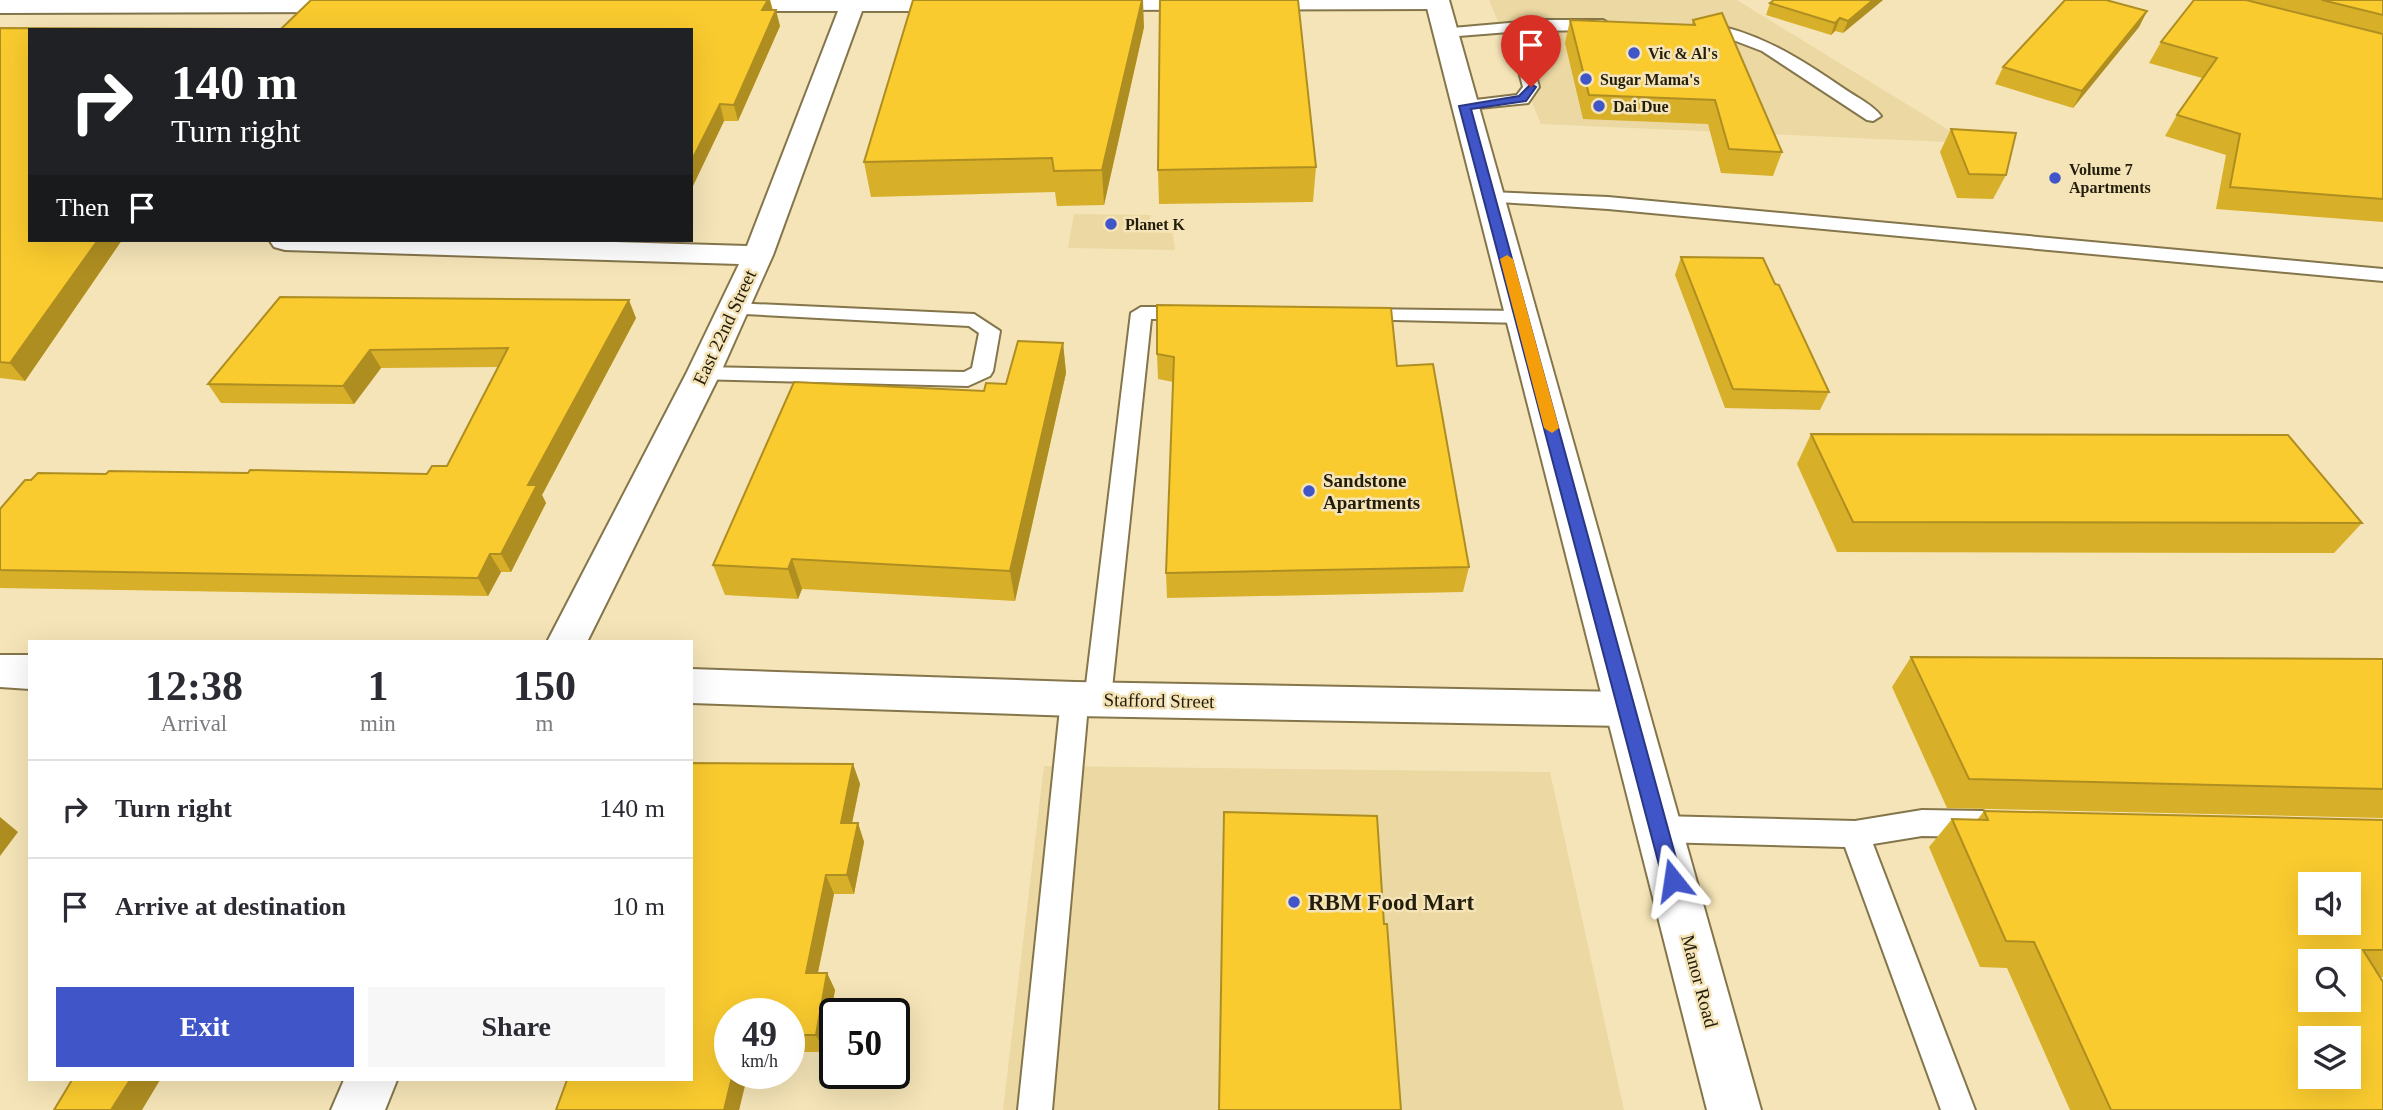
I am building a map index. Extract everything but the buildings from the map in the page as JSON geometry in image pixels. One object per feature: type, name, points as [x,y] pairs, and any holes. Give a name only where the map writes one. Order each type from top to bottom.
[{"type":"street","points":[[1070,3],[1152,1],[1440,11]]},
{"type":"street","name":"East 22nd Street","points":[[568,640],[704,374],[758,255],[854,2]]},
{"type":"street","points":[[0,6],[256,3],[379,5]]},
{"type":"street","points":[[700,4],[989,4]]},
{"type":"street","name":"Manor Road","points":[[1440,11],[1734,1110]]},
{"type":"street","points":[[319,242],[758,255]]},
{"type":"street","points":[[0,671],[28,672]]},
{"type":"street","name":"Stafford Street","points":[[693,686],[1087,699],[1626,709]]},
{"type":"street","points":[[358,1110],[371,1081]]},
{"type":"lane","points":[[1440,11],[1514,27],[1620,26]]},
{"type":"lane","points":[[1684,26],[1717,28],[1740,34],[1767,48],[1873,116]]},
{"type":"lane","points":[[1465,106],[1522,99],[1531,87],[1514,27]]},
{"type":"lane","points":[[1490,197],[1608,203],[2383,275]]},
{"type":"lane","points":[[704,374],[968,379],[982,370],[990,331],[974,320],[733,309]]},
{"type":"lane","points":[[1035,1110],[1087,699],[1141,313],[1210,313]]},
{"type":"lane","points":[[1333,315],[1522,317]]},
{"type":"lane","points":[[1659,828],[1855,834],[1922,823],[2015,824]]},
{"type":"lane","points":[[1855,834],[1958,1110]]},
{"type":"shaded area","points":[[1489,0],[1737,0],[1970,143],[1541,124]]},
{"type":"shaded area","name":"Planet K","points":[[1074,214],[1151,215],[1148,232],[1173,233],[1175,250],[1068,248]]},
{"type":"shaded area","points":[[1044,766],[1550,772],[1624,1110],[1003,1110]]},
{"type":"slow traffic","points":[[1507,259],[1552,428]]},
{"type":"place","name":"Vic & Al's","points":[[1634,53]]},
{"type":"place","name":"Sugar Mama's","points":[[1586,79]]},
{"type":"place","name":"Dai Due","points":[[1599,106]]},
{"type":"place","name":"Volume 7 Apartments","points":[[2055,178]]},
{"type":"place","name":"Planet K","points":[[1111,224]]},
{"type":"place","name":"Sandstone Apartments","points":[[1309,491]]},
{"type":"place","name":"RBM Food Mart","points":[[1294,902]]},
{"type":"route","points":[[1531,87],[1522,99],[1465,106],[1673,880]]}]
